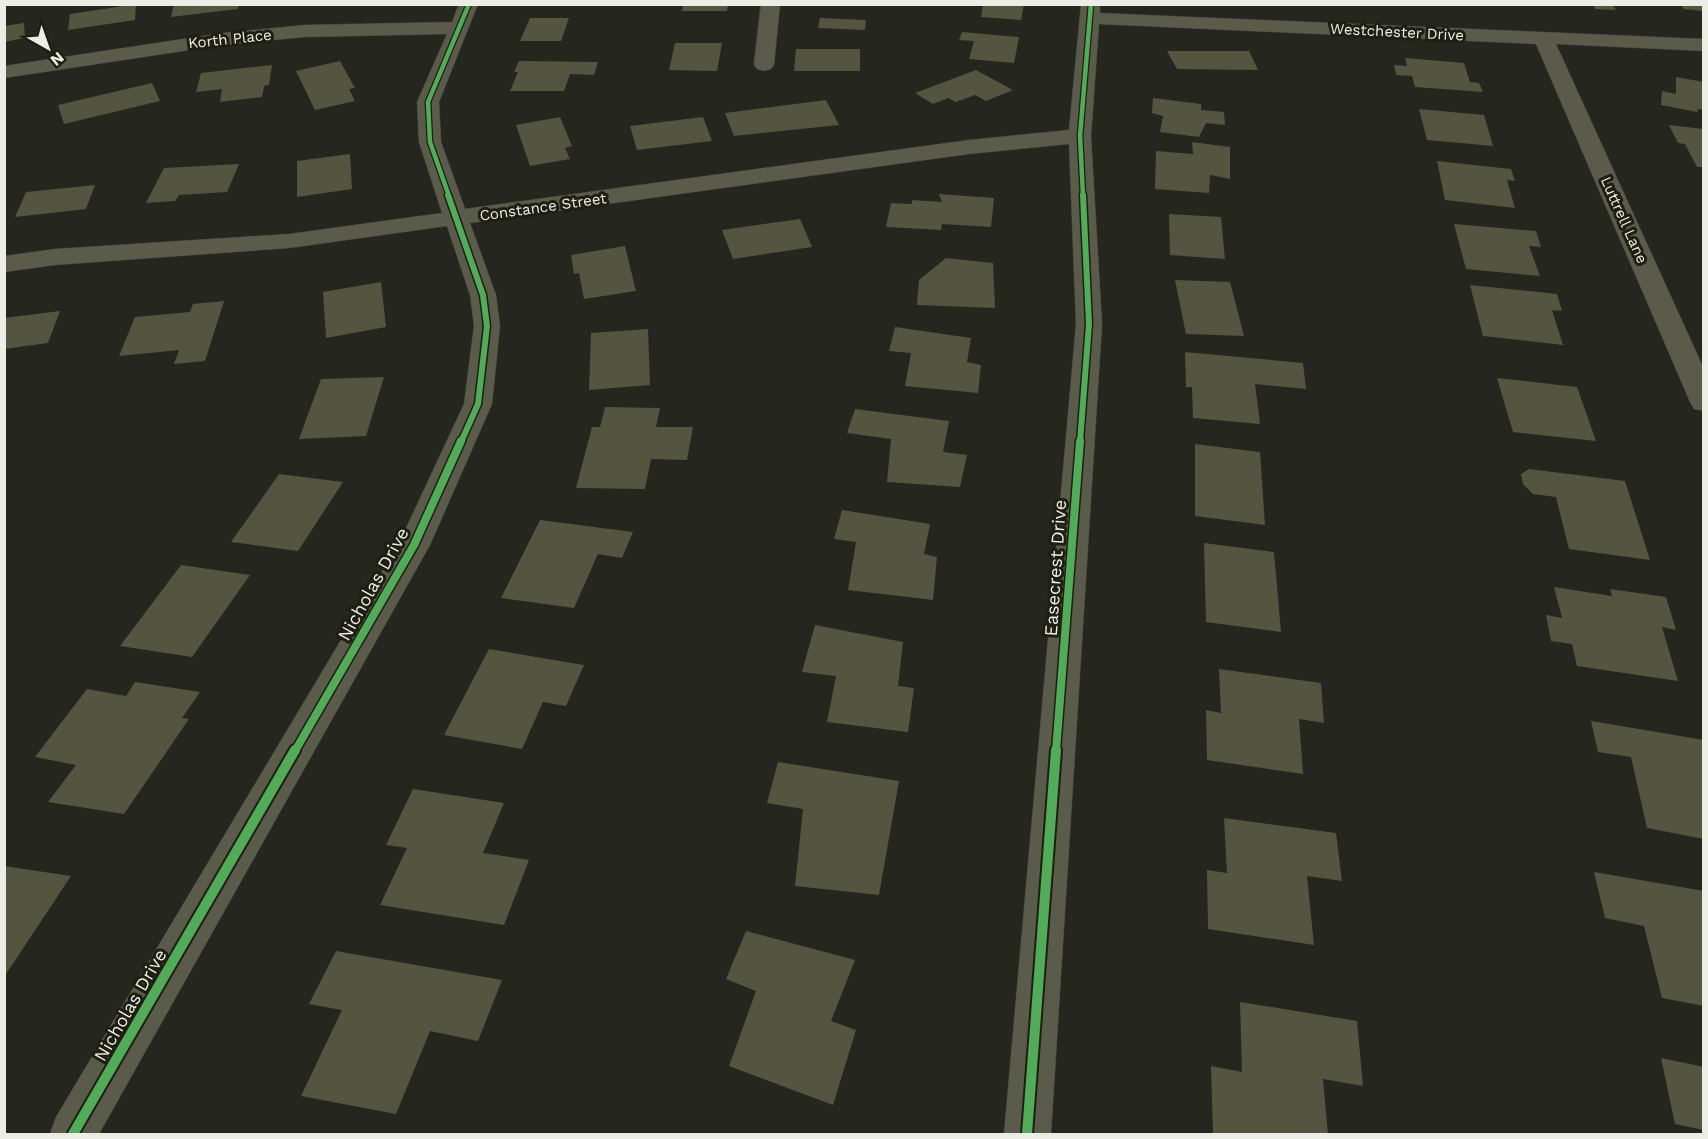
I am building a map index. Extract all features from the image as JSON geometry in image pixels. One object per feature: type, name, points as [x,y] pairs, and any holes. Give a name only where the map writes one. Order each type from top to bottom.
[{"type":"street","points":[[764,65],[771,4]]},
{"type":"street","name":"Westchester Drive","points":[[1091,11],[1544,39],[1704,45]]},
{"type":"street","name":"Easecrest Drive","points":[[1027,1134],[1089,324],[1080,136],[1091,11]]},
{"type":"street","name":"Korth Place","points":[[4,72],[222,39],[464,16]]},
{"type":"street","name":"Nicholas Drive","points":[[73,1134],[414,545],[478,404],[487,327],[483,295],[430,142],[428,102],[464,16]]},
{"type":"street","name":"Luttrell Lane","points":[[1544,39],[1704,402]]},
{"type":"street","name":"Constance Street","points":[[4,264],[55,257],[289,241],[969,147],[1080,136]]},
{"type":"building","points":[[136,4],[135,20],[68,30],[70,14]]},
{"type":"building","points":[[174,4],[239,4],[238,9],[171,17]]},
{"type":"building","points":[[683,4],[728,4],[727,11],[682,11]]},
{"type":"building","points":[[983,4],[1024,4],[1021,20],[981,17]]},
{"type":"building","points":[[1593,4],[1612,4],[1616,10],[1595,9]]},
{"type":"building","points":[[1681,4],[1704,4],[1704,11],[1683,9]]},
{"type":"building","points":[[530,18],[569,18],[561,41],[520,41]]},
{"type":"building","points":[[820,18],[866,20],[865,30],[818,28]]},
{"type":"building","points":[[24,23],[25,38],[4,42],[4,26]]},
{"type":"building","points":[[962,32],[1019,37],[1014,63],[969,59],[974,41],[959,40]]},
{"type":"building","points":[[675,43],[722,43],[717,71],[669,70]]},
{"type":"building","points":[[796,49],[860,49],[860,71],[794,71]]},
{"type":"building","points":[[1167,51],[1249,51],[1258,70],[1177,69]]},
{"type":"building","points":[[1405,58],[1464,63],[1470,82],[1479,83],[1483,92],[1415,87],[1412,76],[1396,75],[1394,65],[1407,66]]},
{"type":"building","points":[[340,61],[355,88],[349,89],[355,101],[315,110],[296,71]]},
{"type":"building","points":[[519,61],[598,62],[594,75],[570,74],[564,91],[510,91],[518,72],[514,72]]},
{"type":"building","points":[[272,65],[269,85],[264,86],[262,97],[220,102],[222,89],[196,92],[201,73]]},
{"type":"building","points":[[976,70],[1013,90],[986,101],[975,95],[956,102],[948,98],[933,104],[915,93]]},
{"type":"building","points":[[1676,77],[1704,82],[1704,110],[1698,109],[1697,112],[1661,105],[1662,91],[1676,94]]},
{"type":"building","points":[[152,83],[160,101],[64,124],[58,105]]},
{"type":"building","points":[[1153,98],[1201,104],[1201,110],[1224,112],[1225,125],[1206,123],[1199,137],[1160,132],[1163,116],[1152,113]]},
{"type":"building","points":[[826,100],[839,125],[734,136],[725,113]]},
{"type":"building","points":[[1419,109],[1484,115],[1493,146],[1427,140]]},
{"type":"building","points":[[560,117],[572,146],[565,148],[570,159],[530,166],[516,125]]},
{"type":"building","points":[[703,117],[712,141],[637,150],[630,126]]},
{"type":"building","points":[[1669,125],[1704,129],[1704,167],[1697,167],[1685,144],[1678,143]]},
{"type":"building","points":[[1192,142],[1230,147],[1230,179],[1210,175],[1209,193],[1155,189],[1156,151],[1193,154]]},
{"type":"building","points":[[350,154],[352,189],[297,197],[297,161]]},
{"type":"building","points":[[1437,161],[1511,169],[1515,181],[1507,180],[1515,208],[1445,200]]},
{"type":"building","points":[[239,164],[227,192],[179,195],[175,201],[146,203],[164,168]]},
{"type":"building","points":[[95,185],[86,209],[15,217],[26,192]]},
{"type":"building","points":[[939,194],[994,198],[991,227],[942,224],[941,230],[886,227],[891,203],[912,204],[912,200],[942,202]]},
{"type":"building","points":[[1169,214],[1221,217],[1225,259],[1170,255]]},
{"type":"building","points":[[800,219],[812,247],[733,259],[722,230]]},
{"type":"building","points":[[1454,224],[1536,231],[1541,247],[1529,246],[1540,276],[1466,269]]},
{"type":"building","points":[[625,246],[636,291],[584,299],[579,273],[574,274],[571,255]]},
{"type":"building","points":[[946,258],[993,263],[995,308],[917,305],[919,280]]},
{"type":"building","points":[[1175,280],[1230,282],[1244,336],[1186,334]]},
{"type":"building","points":[[381,282],[386,327],[326,338],[323,292]]},
{"type":"building","points":[[1470,285],[1557,294],[1562,311],[1552,310],[1563,345],[1483,336]]},
{"type":"building","points":[[224,301],[205,361],[174,364],[179,350],[119,356],[135,317],[190,312],[193,304]]},
{"type":"building","points":[[60,311],[48,343],[4,349],[4,318]]},
{"type":"building","points":[[895,327],[971,338],[967,362],[981,365],[978,393],[905,386],[911,353],[889,351]]},
{"type":"building","points":[[648,329],[650,385],[589,390],[591,333]]},
{"type":"building","points":[[1185,352],[1303,363],[1306,389],[1255,384],[1260,424],[1193,418],[1192,387],[1186,387]]},
{"type":"building","points":[[384,377],[366,436],[299,439],[321,379]]},
{"type":"building","points":[[1497,378],[1577,387],[1596,441],[1513,432]]},
{"type":"building","points":[[605,407],[660,408],[656,427],[693,427],[687,460],[651,459],[645,489],[576,488],[592,427],[600,427]]},
{"type":"building","points":[[855,409],[949,421],[943,452],[967,455],[960,487],[887,482],[891,439],[847,433]]},
{"type":"building","points":[[1195,444],[1260,452],[1265,525],[1195,516]]},
{"type":"building","points":[[1529,469],[1625,481],[1650,560],[1569,549],[1556,497],[1533,494],[1523,484],[1521,474]]},
{"type":"building","points":[[279,474],[343,482],[298,551],[231,542]]},
{"type":"building","points":[[842,510],[930,524],[924,554],[937,557],[933,600],[848,590],[856,542],[834,539]]},
{"type":"building","points":[[540,520],[633,532],[622,558],[598,554],[574,608],[501,598]]},
{"type":"building","points":[[1204,543],[1274,552],[1281,632],[1206,622]]},
{"type":"building","points":[[181,565],[250,575],[192,657],[120,646]]},
{"type":"building","points":[[1554,587],[1612,596],[1610,589],[1666,597],[1676,630],[1662,627],[1678,681],[1577,666],[1572,644],[1551,641],[1546,615],[1562,618]]},
{"type":"building","points":[[815,625],[903,642],[898,686],[914,688],[908,732],[827,722],[836,676],[802,672]]},
{"type":"building","points":[[489,649],[584,665],[566,706],[543,702],[522,749],[444,735]]},
{"type":"building","points":[[1219,669],[1321,683],[1324,723],[1299,719],[1303,774],[1207,760],[1206,710],[1221,713]]},
{"type":"building","points":[[135,682],[200,692],[182,718],[189,719],[124,814],[48,802],[76,765],[35,757],[87,689],[126,696]]},
{"type":"building","points":[[1591,721],[1704,740],[1704,839],[1647,828],[1631,757],[1598,752]]},
{"type":"building","points":[[778,762],[899,781],[879,895],[795,886],[803,809],[767,803]]},
{"type":"building","points":[[413,789],[504,803],[483,853],[529,860],[504,925],[380,905],[407,848],[386,845]]},
{"type":"building","points":[[1224,818],[1336,833],[1342,881],[1307,876],[1314,945],[1208,929],[1207,870],[1227,873]]},
{"type":"building","points":[[4,866],[71,876],[4,977]]},
{"type":"building","points":[[1594,872],[1704,891],[1704,1006],[1662,998],[1644,926],[1605,918]]},
{"type":"building","points":[[746,931],[855,960],[831,1021],[856,1030],[833,1105],[729,1066],[756,991],[726,979]]},
{"type":"building","points":[[336,951],[502,980],[478,1041],[430,1031],[396,1114],[301,1096],[342,1010],[309,1004]]},
{"type":"building","points":[[1240,1002],[1357,1021],[1363,1086],[1323,1079],[1328,1134],[1213,1134],[1211,1066],[1242,1072]]},
{"type":"building","points":[[1661,1058],[1704,1067],[1704,1130],[1675,1124]]},
{"type":"cycle path","points":[[73,1134],[414,545],[478,404],[487,326],[483,295],[430,142],[428,102],[469,4]]},
{"type":"cycle path","points":[[1027,1134],[1089,324],[1080,136],[1091,4]]}]
